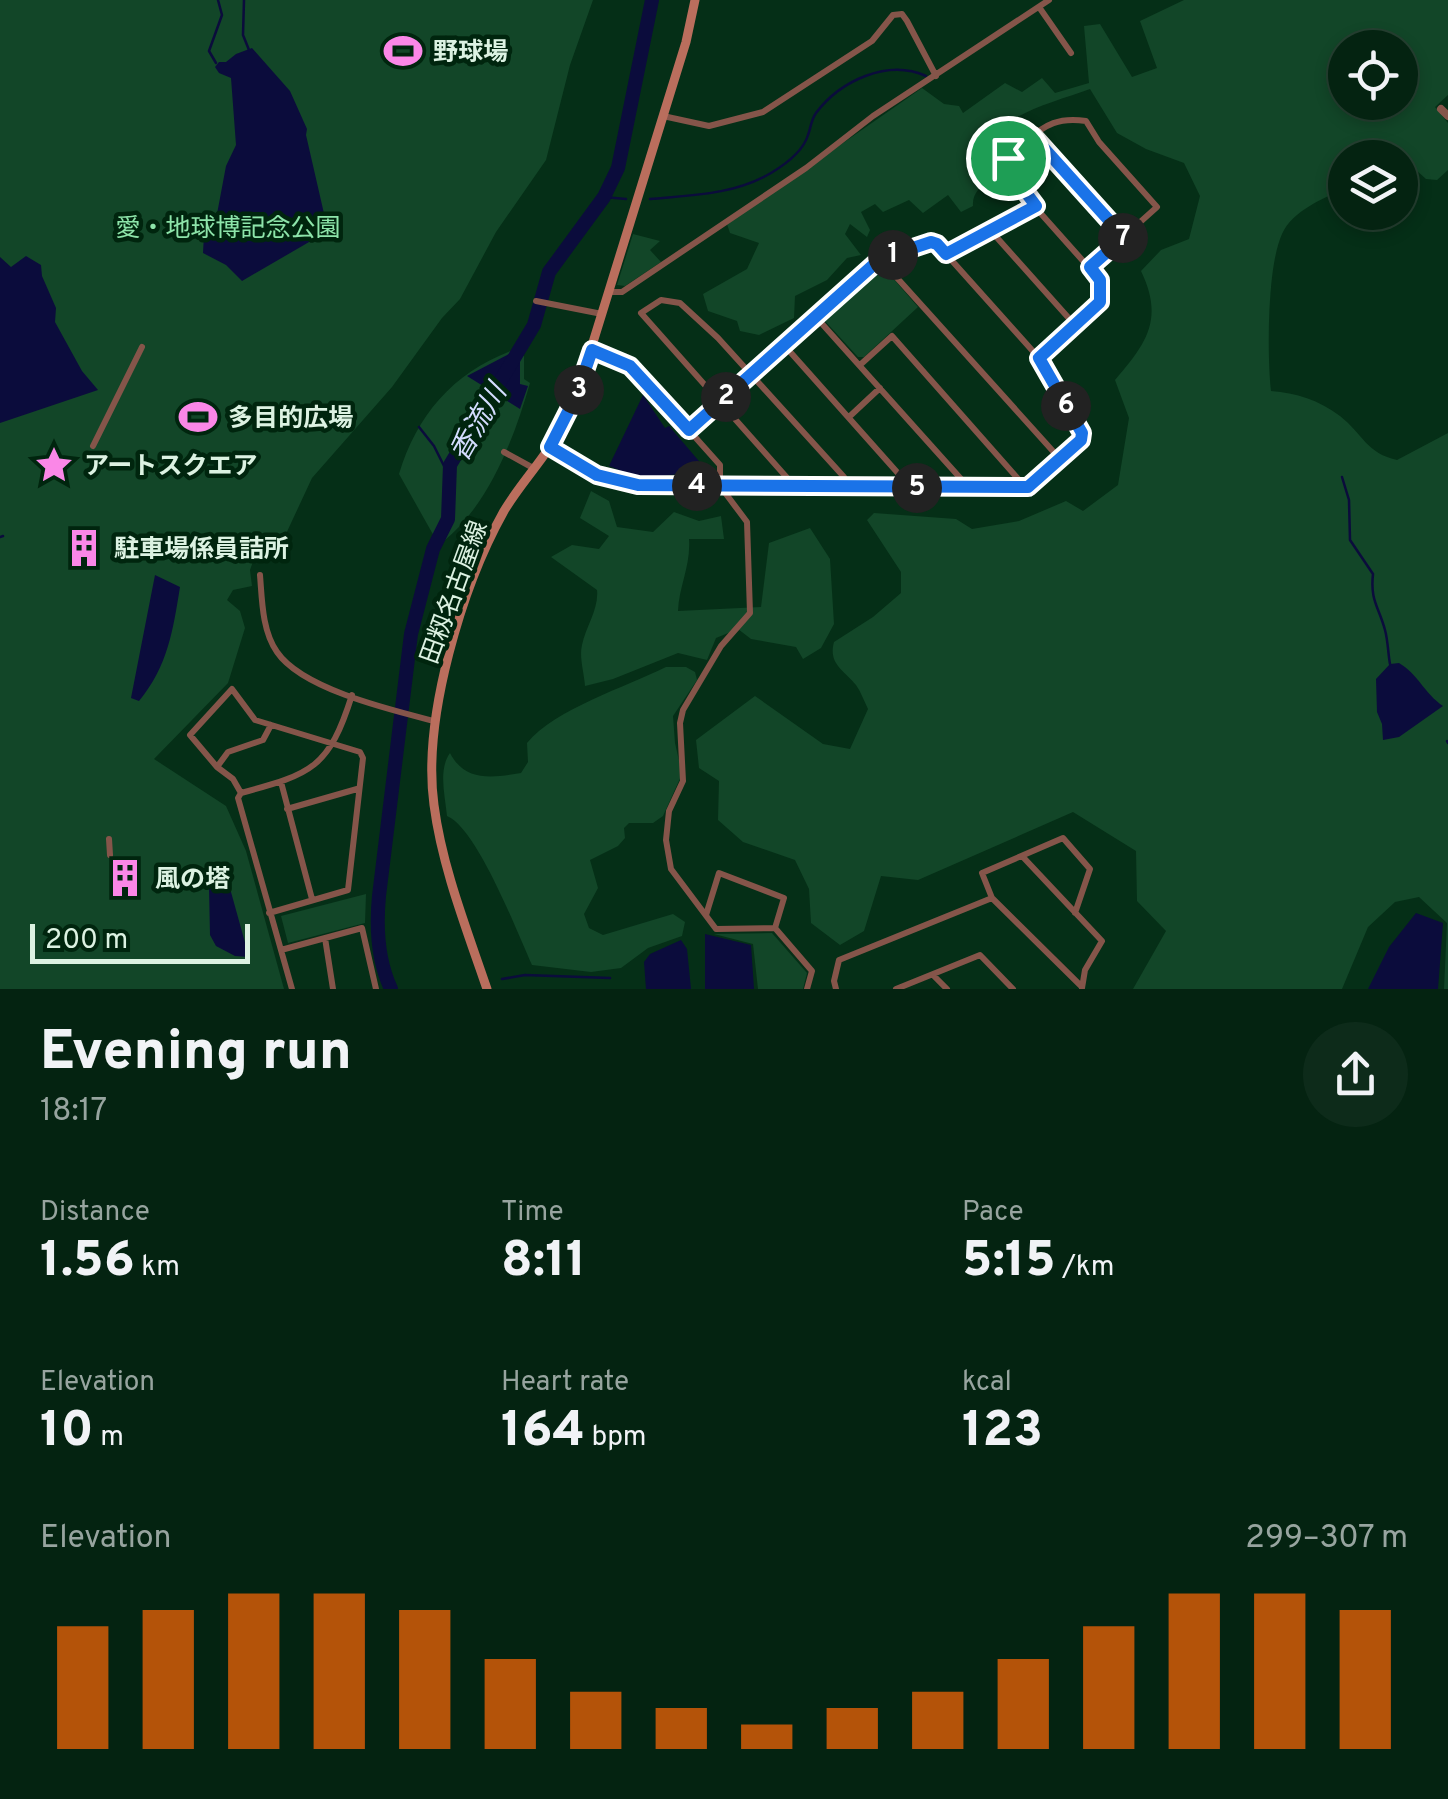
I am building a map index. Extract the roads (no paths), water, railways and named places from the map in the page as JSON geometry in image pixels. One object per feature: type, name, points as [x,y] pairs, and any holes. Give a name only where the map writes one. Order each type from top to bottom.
[{"type":"main road","name":"田籾名古屋線","points":[[487,989],[440,838],[434,806],[434,721],[444,674],[476,573],[506,508],[550,447],[577,394],[696,0]]},
{"type":"street","points":[[610,292],[622,292],[806,168],[873,116],[1049,0]]},
{"type":"street","points":[[1039,7],[1071,53]]},
{"type":"street","points":[[664,116],[709,126],[763,112],[872,41],[893,15],[902,14],[907,21],[936,76]]},
{"type":"street","points":[[1039,358],[1100,302],[1100,280],[1006,166],[1008,158],[1046,124],[1069,118],[1086,122],[1157,206],[1090,267]]},
{"type":"street","points":[[1033,136],[1124,237]]},
{"type":"street","points":[[946,254],[1036,206]]},
{"type":"street","points":[[992,231],[1074,324]]},
{"type":"street","points":[[550,447],[583,468],[618,482],[638,485],[1022,488],[1081,440],[1082,433],[1039,358],[937,244],[931,242],[880,259],[689,430]]},
{"type":"street","points":[[880,259],[1060,459]]},
{"type":"street","points":[[789,488],[789,480],[641,313],[661,300],[680,304],[751,374],[844,477],[848,488]]},
{"type":"street","points":[[536,302],[604,314]]},
{"type":"street","points":[[815,316],[962,480],[962,488]]},
{"type":"street","points":[[860,366],[892,336],[1020,480],[1022,488]]},
{"type":"street","points":[[784,345],[904,480],[906,488]]},
{"type":"street","points":[[93,446],[142,347]]},
{"type":"street","points":[[592,350],[630,366],[689,430],[720,465],[720,486],[747,522],[750,613],[721,646],[683,710],[683,781],[670,811],[666,840],[671,869],[716,929],[775,928]]},
{"type":"street","points":[[849,417],[880,388]]},
{"type":"street","points":[[504,452],[535,468]]},
{"type":"street","points":[[260,575],[265,619],[274,648],[293,669],[352,695],[434,721]]},
{"type":"street","points":[[241,792],[190,735],[232,689],[250,715],[360,752],[363,758],[348,890],[270,914]]},
{"type":"street","points":[[292,989],[238,798],[241,792],[304,774],[323,758],[334,744],[352,695]]},
{"type":"street","points":[[217,767],[228,752],[263,740],[272,724]]},
{"type":"street","points":[[281,782],[312,899]]},
{"type":"street","points":[[287,809],[358,789]]},
{"type":"street","points":[[1075,913],[1090,869],[1063,838],[982,873],[992,898],[1082,988]]},
{"type":"street","points":[[109,839],[110,855]]},
{"type":"street","points":[[1022,856],[1102,941],[1085,970],[1082,988]]},
{"type":"street","points":[[706,915],[719,873],[784,898],[775,928]]},
{"type":"street","points":[[836,989],[839,960],[992,898]]},
{"type":"street","points":[[280,950],[362,928],[376,989]]},
{"type":"street","points":[[775,928],[812,971],[807,989]]},
{"type":"street","points":[[324,938],[333,989]]},
{"type":"street","points":[[896,989],[980,955],[1014,989]]},
{"type":"street","points":[[933,974],[946,989]]},
{"type":"waterway","points":[[216,63],[209,51],[222,15],[218,0]]},
{"type":"waterway","points":[[244,0],[243,35],[249,50]]},
{"type":"waterway","name":"香流川","points":[[391,989],[379,944],[379,896],[411,634],[433,549],[448,519],[450,465],[534,325],[549,272],[604,197],[618,168],[652,0]]},
{"type":"waterway","points":[[650,199],[712,193],[757,180],[798,152],[816,113],[852,82],[896,70],[926,76]]},
{"type":"waterway","points":[[604,197],[626,199]]},
{"type":"waterway","points":[[419,427],[450,478]]},
{"type":"waterway","points":[[1342,477],[1349,500],[1350,540],[1373,574],[1374,598],[1385,630],[1390,664]]},
{"type":"waterway","points":[[502,979],[525,975],[610,978]]},
{"type":"place","name":"野球場","points":[[403,51]]},
{"type":"place","name":"多目的広場","points":[[198,417]]},
{"type":"place","name":"アートスクエア","points":[[54,465]]},
{"type":"place","name":"駐車場係員詰所","points":[[84,548]]},
{"type":"place","name":"風の塔","points":[[125,878]]},
{"type":"park label","name":"愛・地球博記念公園","points":[[228,227]]}]
